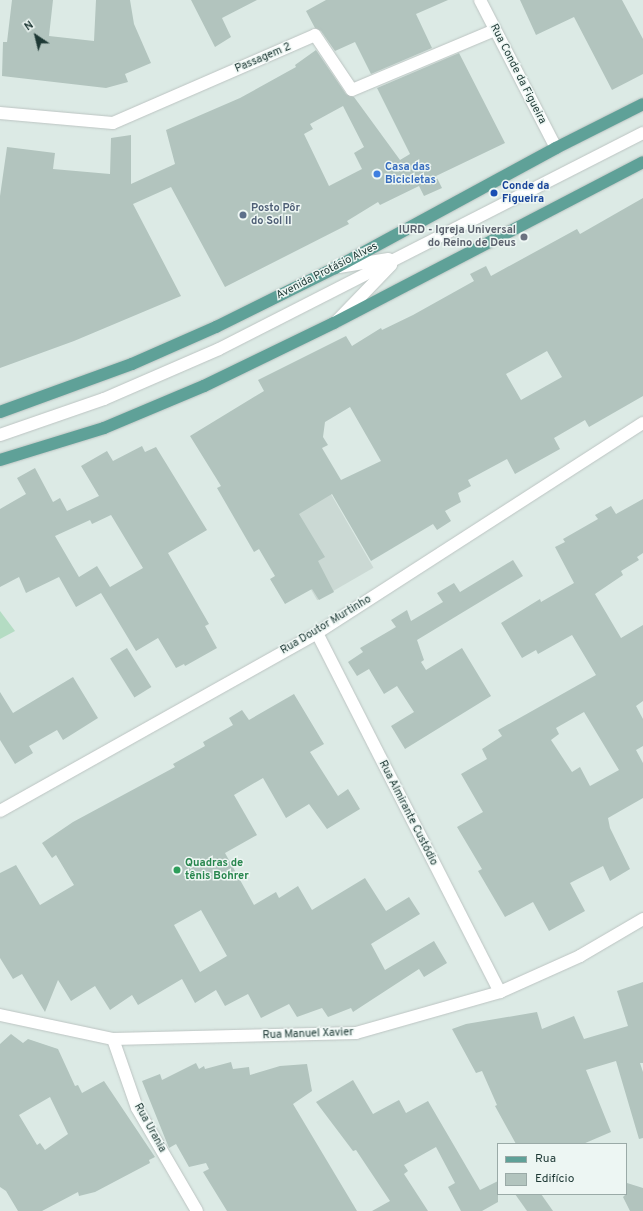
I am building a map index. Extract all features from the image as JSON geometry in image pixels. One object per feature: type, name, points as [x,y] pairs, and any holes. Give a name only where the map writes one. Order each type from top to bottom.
[{"type":"main road","name":"Avenida Protásio Alves","points":[[0,412],[132,364],[216,327],[335,268],[556,148],[643,104]]},
{"type":"main road","points":[[0,460],[127,419],[204,386],[334,323],[643,162]]},
{"type":"street","name":"Rua Conde da Figueira","points":[[480,0],[556,148]]},
{"type":"street","name":"Passagem 2","points":[[0,113],[113,123],[315,36],[352,90],[495,30]]},
{"type":"street","points":[[0,435],[133,387],[219,349],[643,133]]},
{"type":"street","points":[[335,268],[399,257]]},
{"type":"street","points":[[334,323],[399,257]]},
{"type":"street","name":"Rua Doutor Murtinho","points":[[2,807],[317,633],[643,423]]},
{"type":"street","name":"Rua Almirante Custódio","points":[[317,633],[500,992]]},
{"type":"street","name":"Rua Manuel Xavier","points":[[0,1015],[113,1039],[356,1033],[500,992],[580,956],[643,919]]},
{"type":"street","name":"Rua Urania","points":[[113,1039],[137,1108],[197,1211]]},
{"type":"shaded area","points":[[328,489],[374,568],[317,600],[272,522]]},
{"type":"green space","points":[[0,611],[15,631],[0,639]]},
{"type":"building","points":[[12,0],[53,0],[49,36],[94,41],[96,0],[130,0],[134,24],[151,63],[125,74],[128,82],[106,88],[2,76],[3,42],[7,42]]},
{"type":"building","points":[[191,0],[257,0],[222,18],[231,37],[215,47]]},
{"type":"building","points":[[326,0],[448,0],[416,14],[432,48],[371,74],[355,42],[335,51],[321,31],[315,28],[306,11]]},
{"type":"building","points":[[520,0],[622,0],[643,39],[643,74],[612,90],[574,17],[536,35]]},
{"type":"building","points":[[316,50],[346,94],[354,97],[400,160],[410,154],[377,88],[459,53],[505,143],[436,176],[442,188],[424,196],[419,186],[380,205],[378,202],[347,221],[349,224],[225,287],[171,187],[133,204],[181,296],[74,341],[0,368],[0,196],[7,147],[55,153],[53,169],[110,174],[111,138],[131,135],[131,184],[175,164],[166,130],[240,98],[296,67],[295,65]],"holes":[[[343,106],[364,147],[354,153],[362,169],[329,186],[304,134],[313,129],[310,124]]]},
{"type":"building","points":[[643,198],[643,396],[589,427],[585,420],[554,438],[560,449],[515,474],[507,459],[468,480],[471,486],[458,493],[461,502],[445,511],[451,521],[437,530],[433,524],[371,561],[332,494],[299,514],[325,557],[318,561],[334,592],[319,600],[312,589],[285,604],[270,579],[275,576],[259,549],[254,552],[217,488],[221,486],[190,436],[264,391],[258,380],[346,336],[352,346],[381,328],[382,330],[413,315],[474,281],[470,274],[486,266],[491,276],[577,229],[580,234]],"holes":[[[547,351],[562,377],[521,400],[506,374]],[[350,407],[381,461],[341,480],[322,448],[328,445],[323,437],[325,422]]]},
{"type":"building","points":[[142,446],[145,452],[156,447],[207,530],[168,553],[209,624],[205,626],[217,648],[185,666],[184,664],[176,668],[158,638],[136,651],[101,593],[76,607],[59,577],[26,593],[19,577],[0,587],[0,509],[26,494],[17,478],[35,468],[53,502],[60,498],[67,511],[99,496],[81,466],[107,451],[113,461]],"holes":[[[111,515],[143,568],[110,587],[97,566],[79,577],[55,536],[90,520],[92,524]]]},
{"type":"building","points":[[643,499],[643,553],[637,557],[639,560],[621,571],[623,575],[595,594],[621,638],[643,625],[643,701],[636,706],[643,719],[643,746],[636,750],[643,763],[643,798],[608,818],[610,828],[630,869],[610,881],[603,866],[570,883],[585,911],[549,931],[533,902],[505,917],[478,871],[482,869],[457,827],[483,812],[461,774],[487,759],[482,749],[502,736],[498,730],[596,675],[572,635],[538,654],[536,650],[522,658],[501,623],[540,599],[541,602],[574,583],[555,547],[565,542],[563,539],[598,519],[595,515],[611,506],[616,514]],"holes":[[[584,712],[619,770],[590,786],[580,767],[572,772],[551,740],[559,734],[556,728]]]},
{"type":"building","points":[[513,560],[523,576],[417,640],[424,660],[421,662],[426,670],[462,648],[491,696],[405,749],[391,726],[414,712],[397,686],[384,694],[369,669],[357,676],[348,662],[363,652],[360,648],[396,627],[391,620],[407,610],[411,621],[443,602],[437,593],[454,583],[460,592]]},
{"type":"building","points":[[127,648],[151,687],[134,698],[110,659]]},
{"type":"building","points":[[73,677],[98,718],[63,740],[57,730],[29,746],[33,753],[15,764],[0,740],[0,692],[13,713]]},
{"type":"building","points":[[294,694],[324,744],[310,752],[338,796],[348,789],[360,809],[327,829],[309,804],[286,818],[263,778],[234,795],[257,835],[225,853],[254,905],[276,892],[279,898],[298,886],[312,910],[365,878],[386,911],[409,897],[420,914],[371,944],[385,970],[434,941],[447,963],[424,977],[419,969],[353,1012],[351,1008],[328,1017],[322,1008],[297,1017],[289,1004],[261,1018],[248,994],[225,1006],[216,990],[195,1003],[182,979],[138,1005],[132,995],[110,1010],[95,986],[71,1001],[58,980],[45,1012],[22,974],[13,979],[0,958],[0,873],[16,865],[40,905],[74,885],[56,855],[52,858],[42,843],[73,822],[175,767],[173,764],[205,746],[203,742],[233,725],[229,718],[242,710],[249,720]],"holes":[[[201,910],[227,956],[200,972],[174,925]]]},
{"type":"building","points":[[643,982],[643,1063],[640,1063],[643,1072],[643,1138],[639,1139],[616,1061],[586,1070],[611,1132],[585,1143],[515,1143],[495,1106],[497,1105],[482,1071],[476,1073],[452,1029],[466,1024],[537,1012],[542,1029],[574,1016],[584,1039],[628,1026],[617,991]]},
{"type":"building","points":[[11,1034],[23,1043],[28,1039],[58,1049],[75,1086],[78,1085],[82,1093],[104,1081],[155,1157],[149,1160],[150,1163],[95,1192],[79,1196],[78,1192],[42,1211],[18,1211],[6,1191],[0,1187],[0,1044]],"holes":[[[50,1097],[68,1134],[45,1150],[40,1143],[37,1145],[19,1115]]]},
{"type":"building","points":[[231,1062],[233,1069],[249,1067],[250,1075],[280,1066],[307,1064],[312,1091],[293,1104],[357,1211],[227,1211],[203,1172],[209,1169],[206,1163],[189,1167],[176,1144],[169,1148],[142,1081],[160,1074],[162,1080],[196,1063],[199,1069],[204,1066],[205,1069]]},
{"type":"building","points":[[353,1080],[373,1114],[399,1100],[406,1113],[428,1101],[480,1190],[497,1182],[498,1202],[482,1211],[461,1211],[448,1187],[455,1183],[436,1147],[404,1165],[408,1171],[404,1174],[428,1211],[372,1211],[390,1201],[356,1150],[353,1151],[316,1102]]},
{"type":"building","points":[[627,1183],[643,1188],[643,1211],[630,1211],[623,1197],[627,1195]]},
{"type":"building","points":[[516,1195],[542,1195],[553,1211],[527,1211]]},
{"type":"place","name":"Casa das Bicicletas","points":[[377,174]]},
{"type":"place","name":"Conde da Figueira","points":[[494,193]]},
{"type":"place","name":"Posto Pôr do Sol II","points":[[243,215]]},
{"type":"place","name":"IURD - Igreja Universal do Reino de Deus","points":[[524,237]]},
{"type":"place","name":"Quadras de tênis Bohrer","points":[[177,870]]}]
